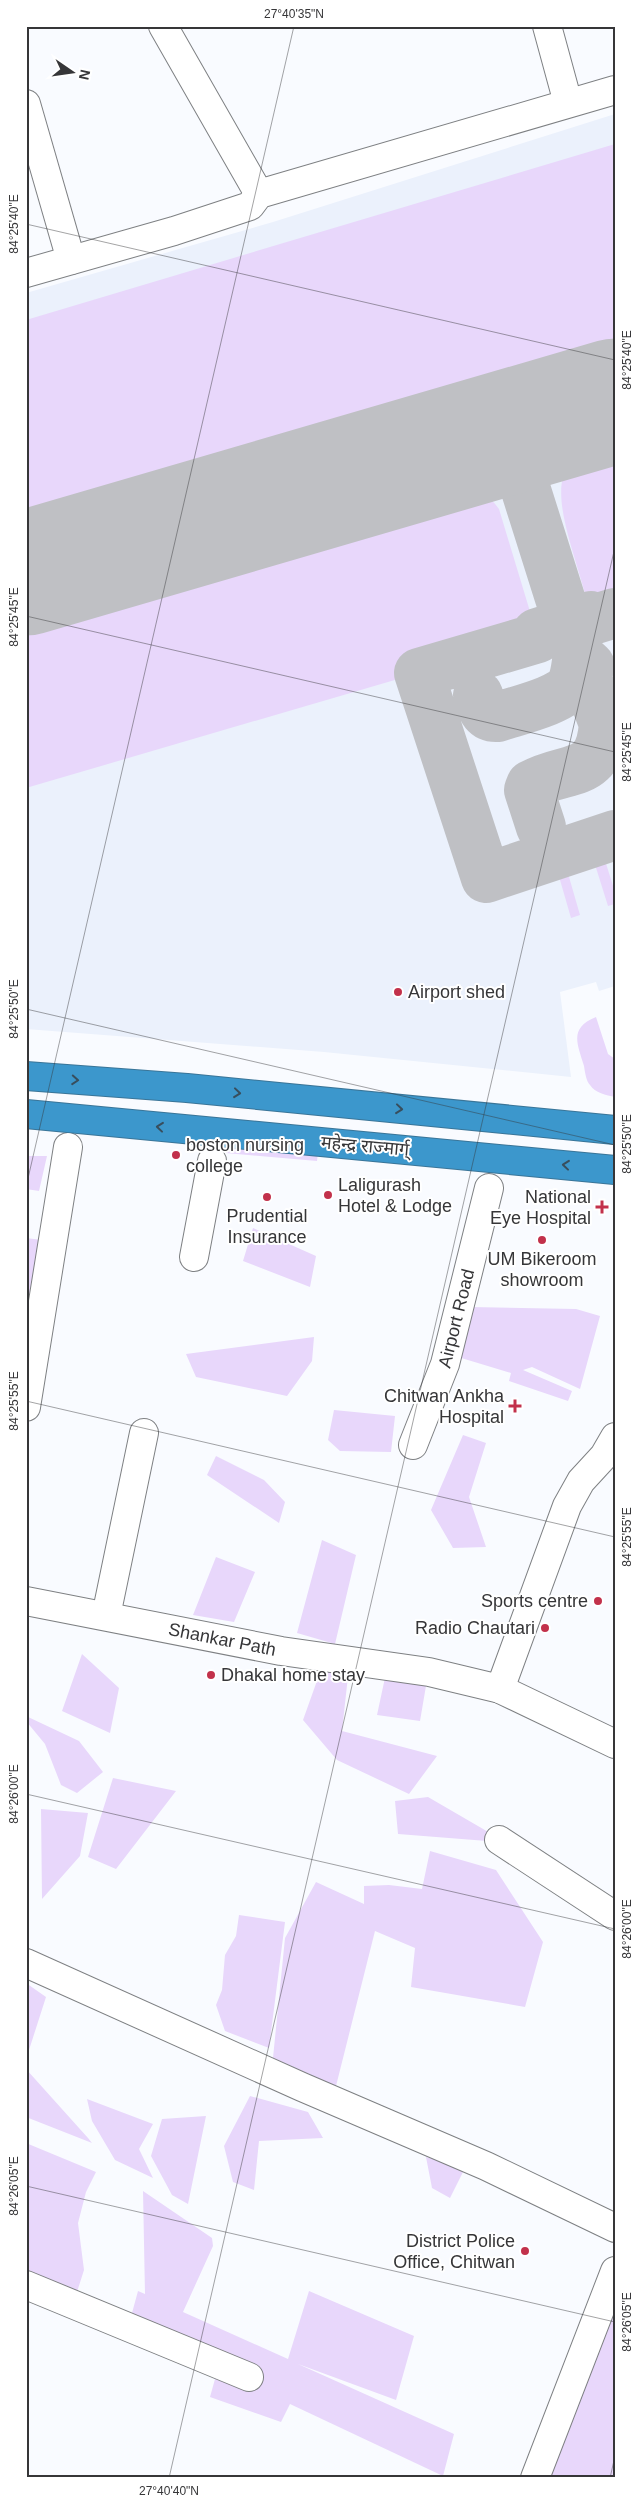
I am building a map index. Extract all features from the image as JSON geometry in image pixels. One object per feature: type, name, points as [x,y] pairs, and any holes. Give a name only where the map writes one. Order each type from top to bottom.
[{"type":"highway","points":[[26,1076],[187,1088],[615,1130]]},
{"type":"highway","name":"महेन्द्र राज्मार्ग्","points":[[26,1114],[615,1170]]},
{"type":"street","points":[[163,26],[259,194]]},
{"type":"street","points":[[179,26],[183,61]]},
{"type":"street","points":[[547,26],[568,103]]},
{"type":"street","points":[[26,273],[174,231],[250,206],[259,194],[615,90]]},
{"type":"street","points":[[26,104],[71,260]]},
{"type":"street","points":[[26,1407],[68,1147]]},
{"type":"street","points":[[194,1257],[212,1161]]},
{"type":"street","name":"Airport Road","points":[[413,1445],[445,1364],[489,1188]]},
{"type":"street","points":[[106,1616],[144,1433]]},
{"type":"street","points":[[500,1689],[568,1506],[581,1481],[604,1456],[615,1437]]},
{"type":"street","name":"Shankar Path","points":[[26,1601],[281,1651],[429,1672],[500,1689],[615,1744]]},
{"type":"street","points":[[499,1840],[615,1916]]},
{"type":"street","points":[[26,1964],[302,2087],[486,2166],[615,2228]]},
{"type":"street","points":[[535,2478],[615,2271]]},
{"type":"street","points":[[26,2286],[249,2377]]},
{"type":"shaded area","points":[[615,114],[615,986],[599,991],[596,982],[560,992],[571,1077],[324,1052],[26,1029],[26,293],[273,222]]},
{"type":"shaded area","points":[[615,144],[615,348],[26,521],[26,320]]},
{"type":"shaded area","points":[[615,435],[615,613],[592,620],[566,527],[561,492],[563,477],[569,464],[579,453],[594,443]]},
{"type":"shaded area","points":[[454,483],[467,486],[485,495],[499,509],[538,638],[26,788],[26,608]]},
{"type":"shaded area","points":[[602,851],[615,892],[615,904],[608,906],[592,855]]},
{"type":"shaded area","points":[[565,863],[580,915],[571,918],[556,866]]},
{"type":"shaded area","points":[[596,1017],[608,1054],[615,1059],[615,1097],[598,1092],[592,1088],[587,1079],[579,1050],[578,1031],[587,1021]]},
{"type":"shaded area","points":[[222,1147],[318,1152],[317,1161],[226,1153]]},
{"type":"shaded area","points":[[26,1156],[47,1156],[39,1191],[26,1189]]},
{"type":"shaded area","points":[[253,1228],[316,1256],[310,1287],[243,1261]]},
{"type":"shaded area","points":[[26,1238],[42,1240],[26,1320]]},
{"type":"shaded area","points":[[470,1307],[576,1309],[600,1316],[580,1389],[532,1367],[523,1370],[572,1391],[568,1401],[509,1381],[511,1373],[458,1357]]},
{"type":"shaded area","points":[[314,1337],[312,1361],[287,1396],[196,1377],[186,1354]]},
{"type":"shaded area","points":[[334,1410],[395,1416],[391,1452],[340,1451],[328,1440]]},
{"type":"shaded area","points":[[463,1435],[486,1443],[469,1497],[486,1547],[453,1548],[431,1510]]},
{"type":"shaded area","points":[[216,1456],[264,1480],[285,1502],[279,1523],[207,1475]]},
{"type":"shaded area","points":[[322,1540],[356,1555],[335,1644],[297,1633]]},
{"type":"shaded area","points":[[216,1557],[255,1572],[234,1622],[193,1615]]},
{"type":"shaded area","points":[[82,1654],[119,1688],[110,1733],[62,1711]]},
{"type":"shaded area","points":[[323,1664],[348,1676],[342,1731],[437,1756],[409,1794],[337,1760],[303,1720]]},
{"type":"shaded area","points":[[386,1673],[427,1680],[420,1721],[377,1715]]},
{"type":"shaded area","points":[[26,1716],[79,1741],[103,1772],[77,1793],[61,1785],[45,1744],[26,1721]]},
{"type":"shaded area","points":[[113,1778],[176,1791],[116,1869],[88,1857]]},
{"type":"shaded area","points":[[428,1797],[490,1833],[487,1841],[398,1834],[395,1801]]},
{"type":"shaded area","points":[[41,1809],[88,1813],[80,1856],[42,1899]]},
{"type":"shaded area","points":[[430,1851],[496,1870],[543,1942],[525,2007],[411,1987],[415,1948],[375,1931],[336,2086],[273,2058],[285,1938],[316,1882],[364,1904],[364,1886],[389,1885],[422,1889]]},
{"type":"shaded area","points":[[239,1915],[285,1922],[269,2048],[225,2031],[216,2005],[222,1990],[225,1955],[236,1936]]},
{"type":"shaded area","points":[[26,1983],[46,1997],[29,2050],[26,2049]]},
{"type":"shaded area","points":[[26,2069],[88,2138],[92,2143],[26,2117]]},
{"type":"shaded area","points":[[250,2096],[308,2112],[323,2138],[259,2141],[254,2190],[233,2182],[224,2146]]},
{"type":"shaded area","points":[[87,2099],[153,2124],[139,2149],[153,2178],[115,2160],[92,2121]]},
{"type":"shaded area","points":[[206,2116],[188,2204],[172,2195],[151,2156],[162,2119]]},
{"type":"shaded area","points":[[26,2143],[96,2172],[86,2192],[78,2223],[84,2270],[77,2292],[26,2271]]},
{"type":"shaded area","points":[[426,2157],[465,2168],[450,2198],[432,2188]]},
{"type":"shaded area","points":[[143,2191],[212,2238],[213,2246],[183,2312],[288,2359],[309,2291],[414,2336],[396,2400],[298,2364],[454,2434],[443,2476],[290,2404],[281,2422],[210,2397],[215,2379],[250,2391],[259,2370],[132,2313],[138,2291],[145,2294]]},
{"type":"shaded area","points":[[615,2310],[615,2478],[548,2478],[613,2314]]},
{"type":"taxiway","points":[[524,484],[525,458],[534,439],[549,425],[572,413]]},
{"type":"taxiway","points":[[454,448],[476,449],[495,454],[511,466],[524,484],[578,655],[604,724],[615,736]]},
{"type":"taxiway","points":[[615,613],[592,620],[591,616],[537,633],[538,638],[419,673],[486,878],[615,835]]},
{"type":"taxiway","points":[[478,695],[486,714],[498,717],[549,700],[566,690],[574,678],[578,655],[590,666]]},
{"type":"taxiway","points":[[541,827],[529,790],[531,785],[589,763],[596,755],[601,742],[604,724]]},
{"type":"runway","points":[[26,573],[615,401]]},
{"type":"place","name":"Airport shed","points":[[398,992]]},
{"type":"place","name":"boston nursing college","points":[[176,1155]]},
{"type":"place","name":"Laligurash Hotel & Lodge","points":[[328,1195]]},
{"type":"place","name":"Prudential Insurance","points":[[267,1197]]},
{"type":"place","name":"National Eye Hospital","points":[[602,1207]]},
{"type":"place","name":"UM Bikeroom showroom","points":[[542,1240]]},
{"type":"place","name":"Chitwan Ankha Hospital","points":[[515,1406]]},
{"type":"place","name":"Sports centre","points":[[598,1601]]},
{"type":"place","name":"Radio Chautari","points":[[545,1628]]},
{"type":"place","name":"Dhakal home stay","points":[[211,1675]]},
{"type":"place","name":"District Police Office, Chitwan","points":[[525,2251]]}]
